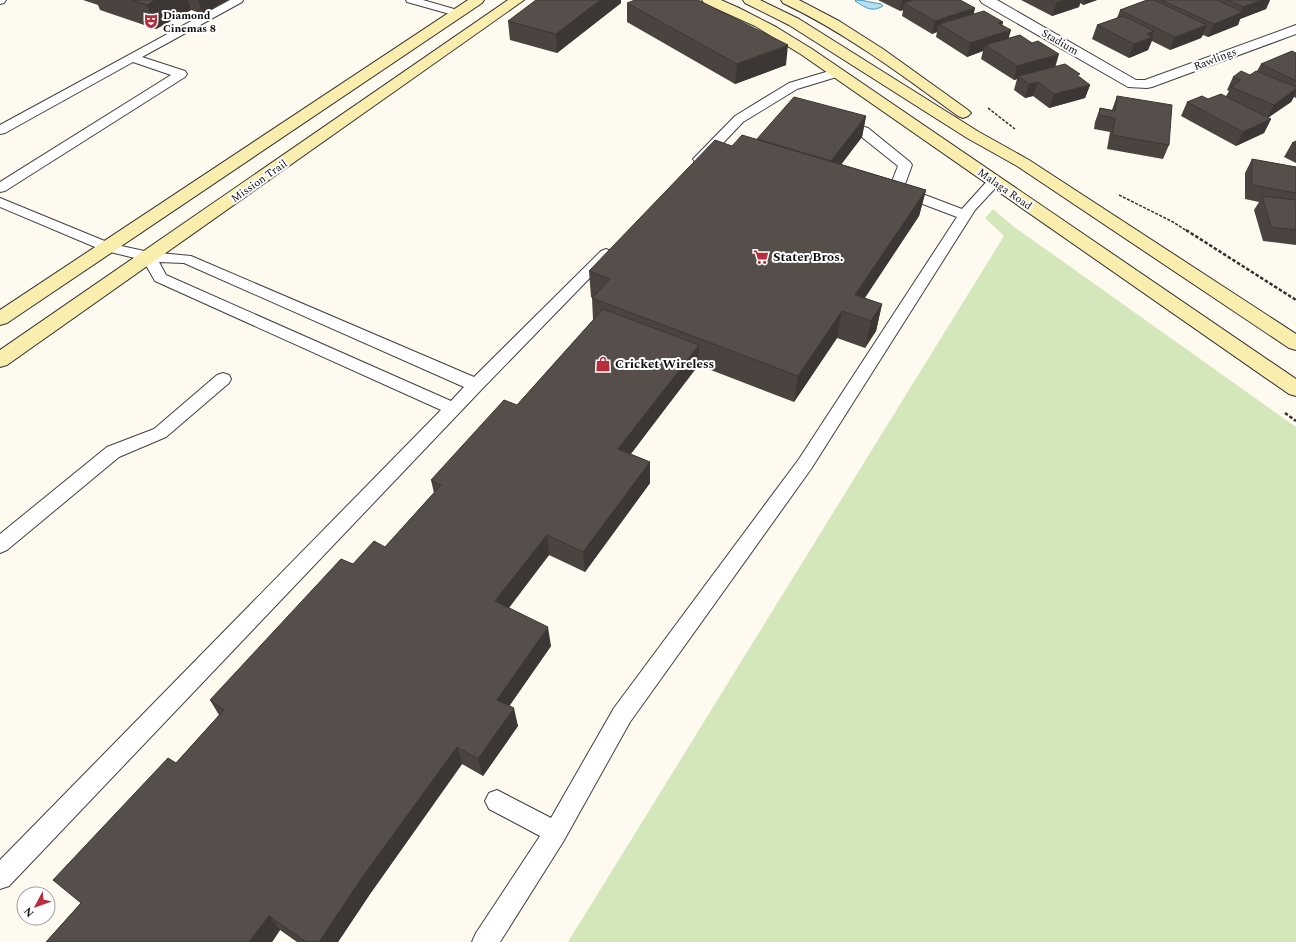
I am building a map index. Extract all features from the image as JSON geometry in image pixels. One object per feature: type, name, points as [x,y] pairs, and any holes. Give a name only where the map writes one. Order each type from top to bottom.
[{"type":"street","points":[[0,319],[477,0]]},
{"type":"street","name":"Mission Trail","points":[[0,360],[517,0]]},
{"type":"street","name":"Malaga Road","points":[[709,0],[726,6],[766,27],[836,73],[1296,389]]},
{"type":"street","points":[[750,0],[794,22],[864,65],[972,135],[1023,163],[1296,343]]},
{"type":"street","points":[[788,0],[842,29],[892,61],[982,126],[1023,163]]},
{"type":"street","name":"Stadium","points":[[987,0],[1133,84]]},
{"type":"street","name":"Rawlings","points":[[1133,84],[1147,84],[1296,28]]},
{"type":"lane","points":[[0,130],[238,0]]},
{"type":"lane","points":[[411,0],[457,13]]},
{"type":"lane","points":[[0,188],[182,74],[132,58]]},
{"type":"lane","points":[[688,170],[739,118],[793,86],[836,73]]},
{"type":"lane","points":[[765,103],[783,108]]},
{"type":"lane","points":[[826,120],[863,131],[905,165],[896,189],[964,215]]},
{"type":"lane","points":[[485,942],[555,832],[622,715],[805,464],[964,215],[994,182]]},
{"type":"lane","points":[[0,202],[107,247],[149,257],[186,259],[476,384]]},
{"type":"lane","points":[[0,877],[454,409],[476,384],[614,246]]},
{"type":"lane","points":[[149,257],[160,278],[454,409]]},
{"type":"lane","points":[[0,545],[113,452],[160,433],[223,379]]},
{"type":"lane","points":[[497,801],[555,832]]},
{"type":"path","points":[[986,107],[1018,132]]},
{"type":"path","points":[[1116,193],[1173,222],[1296,300]]},
{"type":"green space","points":[[993,209],[1013,226],[1296,427],[1296,942],[568,942],[1004,236],[985,218]]},
{"type":"water","points":[[855,1],[881,4],[883,6],[872,9],[862,5]]},
{"type":"building","points":[[132,0],[156,0],[147,5]]},
{"type":"building","points":[[536,0],[600,0],[556,34],[508,21]]},
{"type":"building","points":[[635,0],[698,0],[788,45],[737,64],[627,3]]},
{"type":"building","points":[[913,0],[960,0],[975,8],[935,21],[904,3]]},
{"type":"building","points":[[1050,0],[1064,0],[1056,3]]},
{"type":"building","points":[[1147,0],[1154,0],[1207,25],[1175,37],[1120,10]]},
{"type":"building","points":[[1161,0],[1217,0],[1243,12],[1214,24]]},
{"type":"building","points":[[1227,0],[1262,0],[1243,7]]},
{"type":"building","points":[[984,11],[1003,22],[998,23],[1011,30],[970,43],[939,24]]},
{"type":"building","points":[[1123,16],[1154,31],[1147,34],[1153,37],[1134,44],[1097,25]]},
{"type":"building","points":[[1020,35],[1032,43],[1038,41],[1059,54],[1017,66],[985,45]]},
{"type":"building","points":[[1292,51],[1296,53],[1296,81],[1261,64]]},
{"type":"building","points":[[1065,64],[1080,74],[1077,75],[1090,85],[1054,94],[1038,82],[1029,84],[1018,76]]},
{"type":"building","points":[[1241,71],[1250,75],[1256,71],[1296,87],[1296,89],[1274,105],[1231,87],[1241,80],[1233,77]]},
{"type":"building","points":[[1221,94],[1271,119],[1243,132],[1187,102],[1202,96],[1208,99]]},
{"type":"building","points":[[1117,96],[1172,105],[1169,145],[1112,135],[1115,118],[1099,115],[1100,108],[1115,111]]},
{"type":"building","points":[[794,97],[866,116],[831,161],[757,139]]},
{"type":"building","name":"Stater Bros.","points":[[742,135],[926,190],[855,295],[882,304],[871,321],[842,311],[798,376],[592,298],[610,279],[589,271],[715,140],[732,146]]},
{"type":"building","points":[[1252,159],[1296,167],[1296,193],[1252,185]]},
{"type":"building","points":[[1262,196],[1296,200],[1296,230],[1271,227]]},
{"type":"building","points":[[603,309],[699,345],[618,449],[650,462],[583,552],[547,535],[495,601],[548,627],[497,700],[514,708],[478,759],[457,747],[361,879],[319,942],[306,942],[269,916],[249,942],[46,942],[81,903],[53,880],[168,758],[176,763],[224,710],[210,700],[341,559],[353,564],[374,541],[385,547],[441,485],[431,480],[504,400],[517,405]]},
{"type":"place","name":"Diamond Cinemas 8","points":[[151,21]]},
{"type":"place","name":"Stater Bros.","points":[[761,257]]},
{"type":"place","name":"Cricket Wireless","points":[[603,364]]}]
